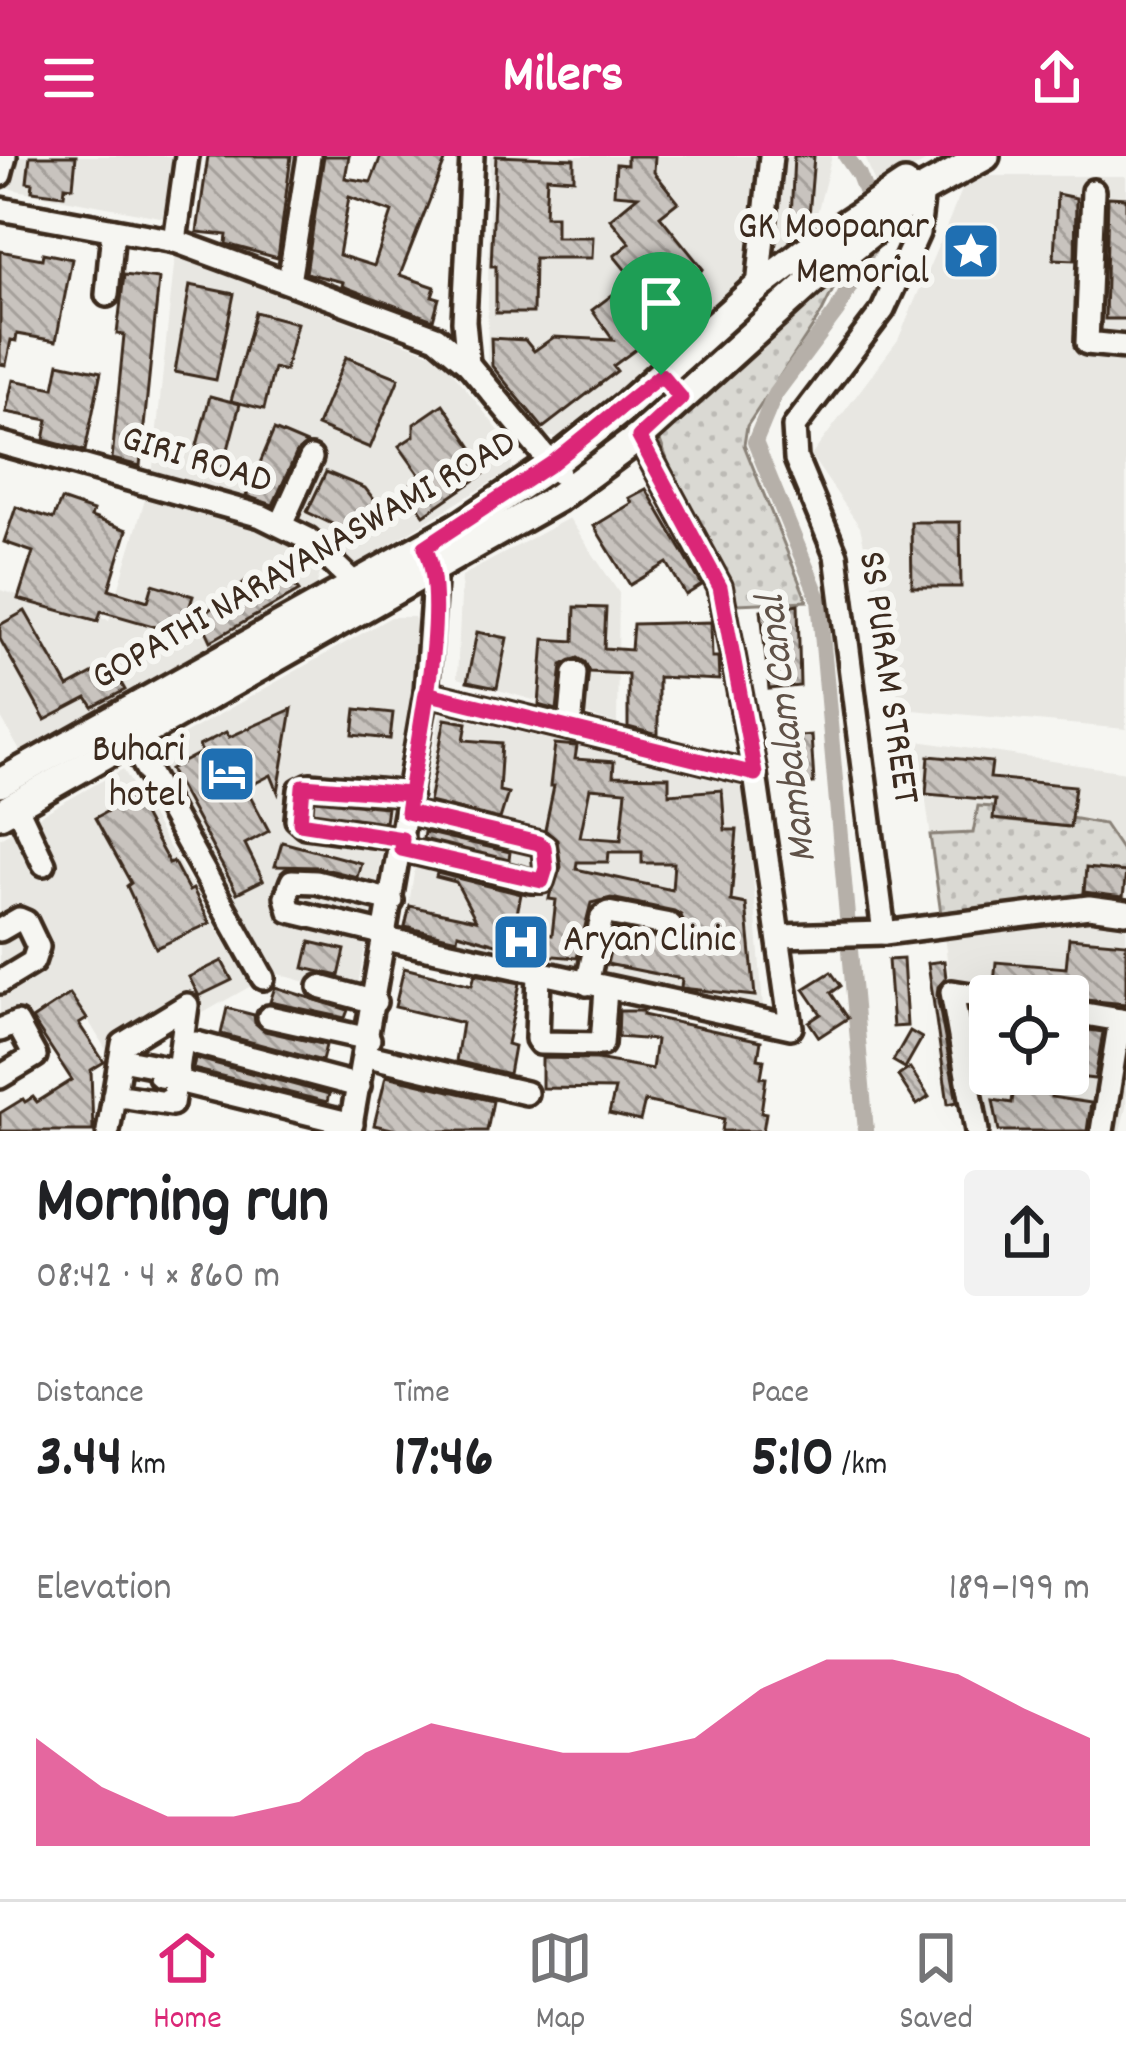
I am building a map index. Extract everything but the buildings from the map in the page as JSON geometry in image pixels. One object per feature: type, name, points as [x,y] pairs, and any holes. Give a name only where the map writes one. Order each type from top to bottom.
[{"type":"main road","points":[[811,264],[949,156]]},
{"type":"main road","points":[[811,264],[840,226],[923,190],[985,156]]},
{"type":"main road","name":"GOPATHI NARAYANASWAMI ROAD","points":[[5,801],[354,583],[430,557],[661,375],[758,287],[811,264]]},
{"type":"main road","name":"GOPATHI NARAYANASWAMI ROAD","points":[[5,801],[130,739],[430,557],[571,488],[681,398],[811,264]]},
{"type":"main road","points":[[661,375],[681,398]]},
{"type":"street","points":[[0,175],[5,156]]},
{"type":"street","points":[[175,241],[187,156]]},
{"type":"street","points":[[289,282],[309,156]]},
{"type":"street","points":[[468,364],[464,321],[472,156]]},
{"type":"street","points":[[758,287],[771,156]]},
{"type":"street","name":"SS PURAM STREET","points":[[861,933],[836,555],[796,459],[794,427],[883,310],[918,233],[923,190]]},
{"type":"street","points":[[1093,191],[1087,344],[1126,347]]},
{"type":"street","points":[[0,209],[175,241],[436,337],[468,364],[571,488]]},
{"type":"street","points":[[107,295],[113,230]]},
{"type":"street","points":[[392,901],[316,882],[292,881],[286,897],[290,911],[386,937],[791,1027],[755,774],[720,587],[639,437]]},
{"type":"street","name":"GIRI ROAD","points":[[0,443],[261,516],[308,539],[354,583]]},
{"type":"street","points":[[281,525],[311,458]]},
{"type":"street","points":[[186,1082],[351,1127],[426,693],[430,557]]},
{"type":"street","points":[[570,728],[575,673]]},
{"type":"street","points":[[426,693],[755,774]]},
{"type":"street","points":[[130,739],[263,977]]},
{"type":"street","points":[[310,785],[408,803],[538,843],[544,847],[546,868],[542,881],[530,881],[402,844],[305,826],[297,819],[300,790],[310,785]]},
{"type":"street","points":[[5,801],[44,864]]},
{"type":"street","points":[[780,936],[861,933],[1089,907],[1126,912]]},
{"type":"street","points":[[538,974],[537,1039],[602,1044],[596,986],[602,917],[608,913],[670,925]]},
{"type":"street","points":[[0,930],[20,919],[38,947],[33,962],[0,982]]},
{"type":"street","points":[[320,987],[375,1002]]},
{"type":"street","points":[[969,995],[952,992],[969,1090]]},
{"type":"street","points":[[1089,1014],[1123,1020],[1102,1131]]},
{"type":"street","points":[[269,1017],[526,1093]]},
{"type":"street","points":[[0,1030],[17,1023],[35,1056],[0,1077]]},
{"type":"street","points":[[196,1043],[359,1086]]},
{"type":"street","points":[[114,1094],[172,1104],[176,1078],[119,1065],[114,1094],[109,1130],[120,1131]]},
{"type":"street","points":[[970,1095],[976,1131]]},
{"type":"shaded area","points":[[0,156],[187,156],[176,220],[0,187]]},
{"type":"shaded area","points":[[490,156],[832,156],[809,245],[741,287],[559,437],[542,437],[487,365]]},
{"type":"shaded area","points":[[865,156],[935,156],[877,190]]},
{"type":"shaded area","points":[[968,176],[1126,176],[1126,729],[901,709],[860,527],[811,456],[898,340]]},
{"type":"shaded area","points":[[175,256],[441,357],[514,450],[511,470],[352,567],[290,516],[152,476]]},
{"type":"shaded area","points":[[848,259],[821,314],[747,426],[744,445],[807,601],[737,604],[674,478],[656,430]]},
{"type":"shaded area","points":[[146,496],[282,534],[321,571],[315,589],[20,751],[0,716],[0,590],[109,620]]},
{"type":"shaded area","points":[[569,518],[619,593],[617,724],[457,678],[462,576]]},
{"type":"shaded area","points":[[391,617],[414,617],[422,637],[356,996],[271,972],[153,752]]},
{"type":"shaded area","points":[[440,713],[746,787],[764,1019],[402,947]]},
{"type":"shaded area","points":[[918,741],[1126,772],[1126,1107],[1120,1131],[970,1131]]},
{"type":"shaded area","points":[[123,769],[251,986],[114,1063],[71,992],[0,1036],[0,838]]},
{"type":"shaded area","points":[[978,806],[994,807],[998,820],[1070,827],[1071,818],[1104,824],[1125,855],[1126,872],[1087,869],[1083,904],[942,921],[930,835],[973,833]]},
{"type":"waterway","name":"Mambalam Canal","points":[[846,156],[874,214]]},
{"type":"waterway","name":"Mambalam Canal","points":[[866,1131],[819,599],[755,442],[775,394],[837,311],[875,237]]},
{"type":"place","name":"GK Moopanar Memorial","points":[[971,251]]},
{"type":"place","name":"Buhari hotel","points":[[227,774]]},
{"type":"place","name":"Aryan Clinic","points":[[521,942]]},
{"type":"route","points":[[661,375],[551,464],[425,547],[435,568],[433,618],[410,794],[303,786],[300,823],[402,839],[401,849],[542,881],[546,857],[538,843],[407,812],[410,794],[426,693],[755,774],[720,587],[639,437],[681,398],[661,375]]}]
